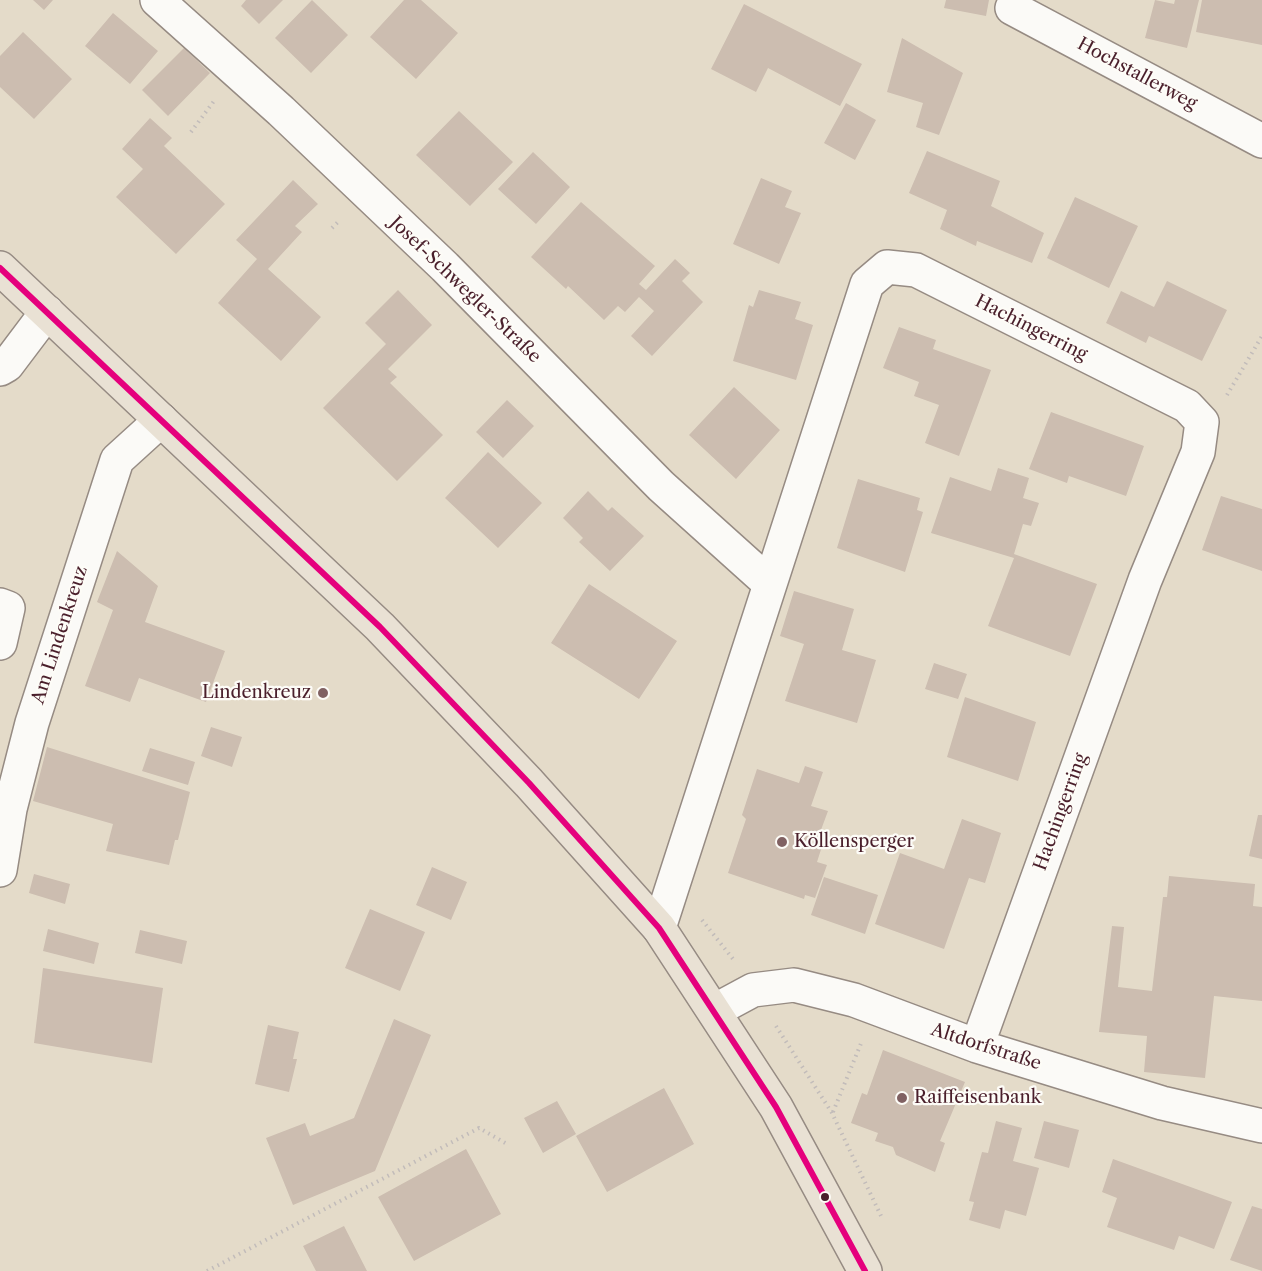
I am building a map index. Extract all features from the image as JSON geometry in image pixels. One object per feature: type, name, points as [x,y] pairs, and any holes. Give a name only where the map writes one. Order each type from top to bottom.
[{"type":"main road","points":[[0,268],[380,627],[522,776],[658,928],[776,1107],[865,1271]]},
{"type":"street","name":"Josef-Schwegler-Straße","points":[[157,0],[281,111],[445,267],[661,486],[770,584]]},
{"type":"street","name":"Hochstallerweg","points":[[1012,8],[1262,141]]},
{"type":"street","name":"Hachingerring","points":[[658,928],[867,284],[887,267],[916,270],[1186,406],[1202,422],[1198,452],[1144,580],[977,1046]]},
{"type":"street","points":[[0,369],[7,365],[47,312]]},
{"type":"street","name":"Am Lindenkreuz","points":[[0,870],[10,809],[32,723],[117,460],[161,420]]},
{"type":"street","points":[[0,605],[8,608],[0,643]]},
{"type":"street","name":"Altdorfstraße","points":[[714,1011],[753,990],[795,985],[854,1000],[977,1046],[1162,1102],[1262,1126]]},
{"type":"path","points":[[1202,422],[1220,407],[1262,336]]},
{"type":"path","points":[[832,1113],[861,1045]]},
{"type":"path","points":[[207,1271],[479,1128],[507,1144]]},
{"type":"building","points":[[33,0],[53,0],[44,10]]},
{"type":"building","points":[[246,0],[283,0],[259,24],[241,6]]},
{"type":"building","points":[[312,0],[348,35],[311,73],[275,38]]},
{"type":"building","points":[[404,0],[421,0],[458,33],[416,79],[370,37]]},
{"type":"building","points":[[946,0],[989,0],[986,16],[944,8]]},
{"type":"building","points":[[1155,0],[1174,4],[1175,0],[1199,0],[1187,48],[1145,38]]},
{"type":"building","points":[[1202,0],[1262,0],[1262,45],[1196,32]]},
{"type":"building","points":[[744,4],[862,64],[840,106],[768,68],[756,92],[711,69]]},
{"type":"building","points":[[113,13],[158,51],[130,84],[85,46]]},
{"type":"building","points":[[23,32],[72,79],[34,119],[0,87],[0,56]]},
{"type":"building","points":[[902,38],[963,73],[939,135],[916,127],[923,103],[887,92]]},
{"type":"building","points":[[184,48],[210,73],[168,116],[142,90]]},
{"type":"building","points":[[846,103],[876,120],[855,160],[824,143]]},
{"type":"building","points":[[459,111],[513,162],[470,206],[416,155]]},
{"type":"building","points":[[150,118],[172,138],[164,146],[225,204],[176,254],[116,197],[143,169],[122,149]]},
{"type":"building","points":[[927,151],[1000,181],[991,206],[1044,233],[1032,263],[977,241],[976,246],[940,229],[947,210],[909,193]]},
{"type":"building","points":[[533,152],[570,187],[536,224],[498,189]]},
{"type":"building","points":[[761,178],[792,191],[785,207],[801,213],[779,264],[733,244]]},
{"type":"building","points":[[293,180],[318,204],[295,226],[302,232],[268,269],[321,317],[281,361],[218,303],[257,259],[236,240]]},
{"type":"building","points":[[1075,197],[1138,226],[1109,288],[1047,258]]},
{"type":"building","points":[[581,202],[655,266],[639,284],[646,290],[675,259],[690,273],[682,281],[703,302],[652,356],[631,336],[654,311],[639,297],[625,312],[618,306],[604,320],[568,286],[566,289],[531,257]]},
{"type":"building","points":[[1167,281],[1227,310],[1202,361],[1149,336],[1146,343],[1106,323],[1121,291],[1154,307]]},
{"type":"building","points":[[398,290],[432,325],[388,369],[397,377],[390,383],[443,435],[397,481],[323,408],[386,344],[365,323]]},
{"type":"building","points":[[759,290],[801,302],[795,319],[813,325],[796,380],[733,361],[749,305],[753,307]]},
{"type":"building","points":[[899,327],[936,340],[933,349],[991,370],[959,456],[925,443],[939,405],[914,396],[919,382],[883,368]]},
{"type":"building","points":[[734,387],[780,430],[736,479],[689,435]]},
{"type":"building","points":[[507,400],[534,426],[503,458],[476,432]]},
{"type":"building","points":[[1051,412],[1144,446],[1126,496],[1069,476],[1067,483],[1029,469]]},
{"type":"building","points":[[488,452],[542,503],[498,548],[445,498]]},
{"type":"building","points":[[998,468],[1029,478],[1023,498],[1039,503],[1031,526],[1023,524],[1014,554],[1097,584],[1070,656],[988,626],[1014,558],[931,533],[950,477],[991,491]]},
{"type":"building","points":[[858,479],[920,498],[917,510],[923,512],[905,572],[837,548]]},
{"type":"building","points":[[588,491],[608,511],[612,507],[644,536],[610,571],[579,542],[583,538],[563,518]]},
{"type":"building","points":[[1221,496],[1262,509],[1262,571],[1202,550]]},
{"type":"building","points":[[117,551],[158,586],[145,622],[225,651],[206,702],[139,678],[130,702],[85,686],[113,610],[97,602]]},
{"type":"building","points":[[589,584],[677,641],[639,699],[551,643]]},
{"type":"building","points":[[794,591],[854,609],[842,650],[876,660],[857,723],[785,701],[804,644],[780,636]]},
{"type":"building","points":[[934,663],[967,674],[958,699],[925,689]]},
{"type":"building","points":[[965,697],[1036,722],[1018,781],[947,757]]},
{"type":"building","points":[[211,727],[242,737],[232,767],[201,756]]},
{"type":"building","points":[[47,747],[190,792],[169,865],[106,851],[113,824],[33,801]]},
{"type":"building","points":[[150,748],[195,762],[188,785],[142,771]]},
{"type":"building","points":[[805,766],[823,772],[811,806],[828,811],[818,838],[824,840],[817,862],[827,865],[815,898],[805,895],[804,899],[728,873],[746,819],[742,815],[757,769],[799,783]]},
{"type":"building","points":[[1258,815],[1262,815],[1262,859],[1249,856]]},
{"type":"building","points":[[962,819],[1001,833],[985,883],[969,878],[944,949],[875,924],[900,853],[944,869]]},
{"type":"building","points":[[432,867],[467,882],[451,920],[416,905]]},
{"type":"building","points":[[34,874],[70,884],[65,904],[29,893]]},
{"type":"building","points":[[1169,876],[1255,884],[1253,906],[1262,907],[1262,1001],[1214,996],[1205,1078],[1144,1072],[1147,1036],[1099,1032],[1112,926],[1124,927],[1118,987],[1152,991],[1163,897],[1167,897]]},
{"type":"building","points":[[824,877],[878,895],[865,934],[811,915]]},
{"type":"building","points":[[370,909],[425,932],[400,991],[345,968]]},
{"type":"building","points":[[48,929],[99,943],[94,964],[43,951]]},
{"type":"building","points":[[140,930],[187,941],[182,964],[135,953]]},
{"type":"building","points":[[43,968],[163,988],[152,1063],[34,1043]]},
{"type":"building","points":[[394,1019],[431,1035],[375,1171],[293,1205],[266,1138],[305,1123],[310,1136],[354,1118]]},
{"type":"building","points":[[268,1025],[299,1032],[293,1059],[297,1059],[289,1092],[255,1084]]},
{"type":"building","points":[[883,1050],[965,1082],[940,1141],[945,1143],[935,1172],[896,1155],[893,1147],[875,1141],[878,1133],[851,1123],[862,1093],[867,1095]]},
{"type":"building","points":[[664,1088],[694,1144],[607,1192],[576,1136]]},
{"type":"building","points":[[557,1101],[576,1134],[543,1153],[524,1118]]},
{"type":"building","points":[[996,1121],[1022,1128],[1013,1161],[1039,1168],[1026,1216],[1005,1210],[1000,1229],[969,1220],[974,1202],[969,1201],[982,1152],[988,1153]]},
{"type":"building","points":[[1044,1121],[1079,1130],[1069,1168],[1034,1158]]},
{"type":"building","points":[[466,1149],[501,1214],[414,1261],[378,1197]]},
{"type":"building","points":[[1113,1159],[1232,1202],[1214,1249],[1179,1236],[1174,1250],[1107,1227],[1117,1198],[1102,1192]]},
{"type":"building","points":[[1252,1206],[1262,1209],[1262,1271],[1230,1260]]},
{"type":"building","points":[[344,1226],[367,1271],[316,1271],[303,1246]]},
{"type":"transit line","points":[[0,268],[380,627],[529,783],[659,928],[776,1107],[865,1271]]},
{"type":"place","name":"Lindenkreuz","points":[[323,693]]},
{"type":"place","name":"Köllensperger","points":[[782,842]]},
{"type":"place","name":"Raiffeisenbank","points":[[902,1098]]}]
